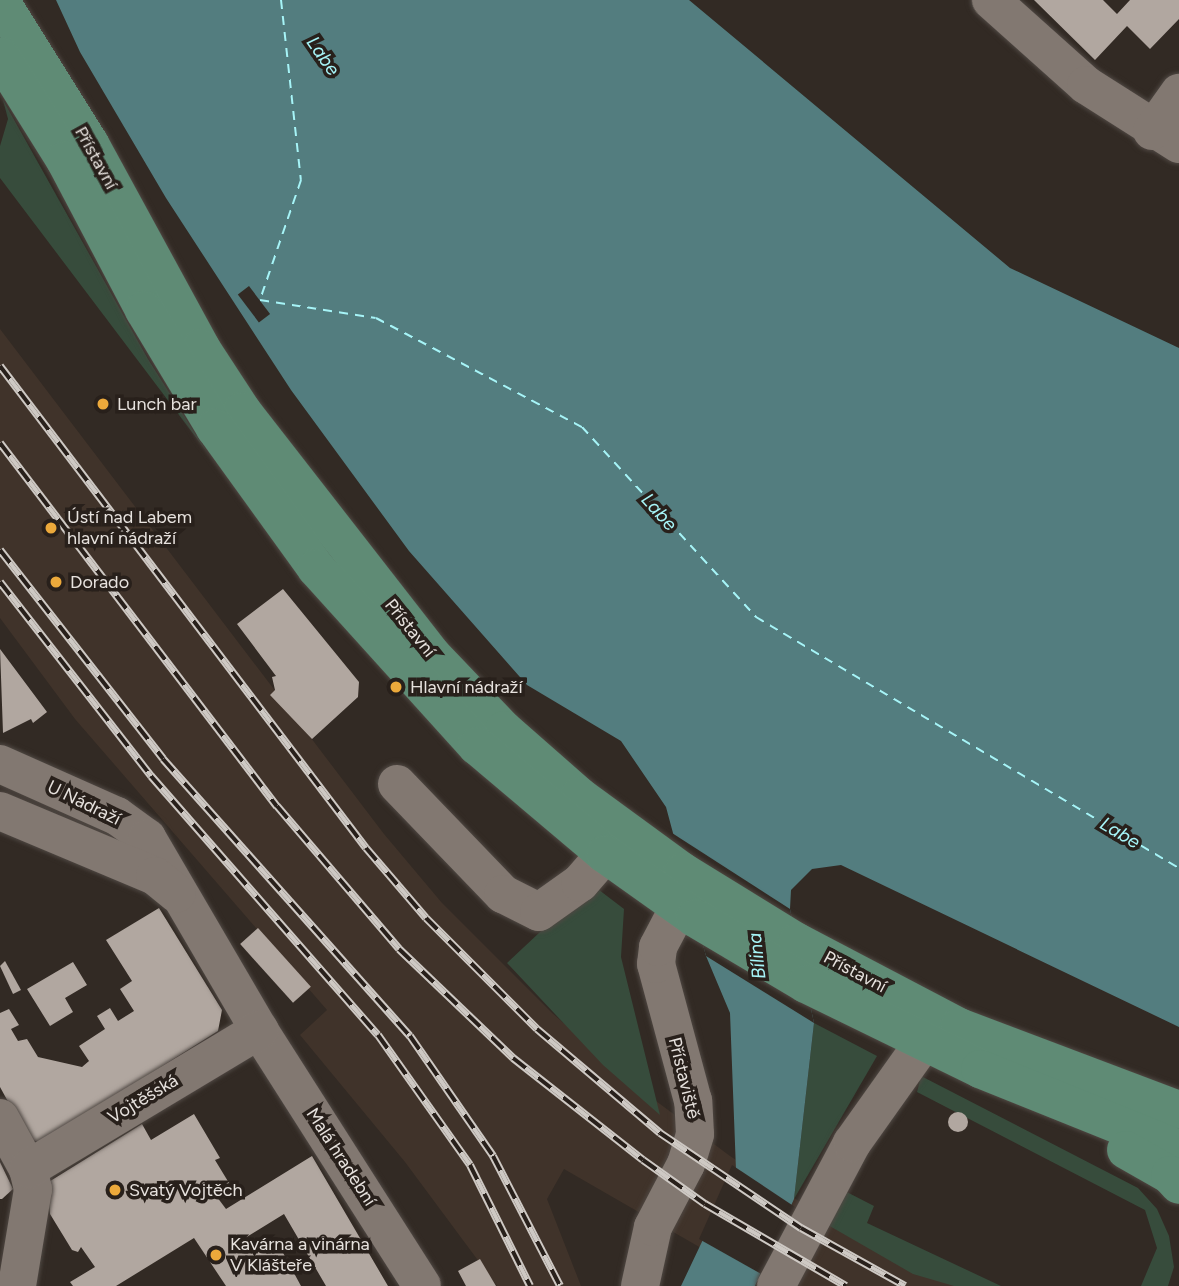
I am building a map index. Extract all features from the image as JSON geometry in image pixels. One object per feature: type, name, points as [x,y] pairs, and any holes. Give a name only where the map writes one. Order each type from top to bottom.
[{"type":"main road","name":"Přístavní","points":[[1,0],[90,144],[201,348],[242,411],[342,544],[431,654],[504,730],[579,796],[686,899],[797,942],[959,1027],[1179,1110]]},
{"type":"main road","name":"Přístavní","points":[[0,56],[65,160],[144,310],[215,428],[316,568],[477,746],[605,854],[686,899],[806,984],[980,1069],[1179,1149]]},
{"type":"main road","points":[[980,1069],[1150,1162],[1179,1185]]},
{"type":"street","points":[[991,0],[1086,85],[1166,138],[1179,93]]},
{"type":"street","name":"U Nádraží","points":[[0,764],[117,816],[146,838],[259,1030]]},
{"type":"street","points":[[397,784],[503,894],[539,912],[580,883],[605,854]]},
{"type":"street","name":"U Nádraží","points":[[0,811],[155,876],[177,894]]},
{"type":"street","name":"Přístaviště","points":[[640,1286],[653,1227],[686,1164],[695,1134],[693,1101],[656,964],[658,947],[686,899]]},
{"type":"street","name":"Vojtěšská","points":[[28,1169],[259,1030]]},
{"type":"street","name":"Malá hradební","points":[[259,1030],[422,1286]]},
{"type":"street","points":[[776,1286],[852,1143],[923,1043]]},
{"type":"street","points":[[0,1118],[28,1169],[33,1189],[12,1278]]},
{"type":"shaded area","points":[[0,329],[384,834],[442,903],[552,1013],[652,1098],[730,1156],[814,1211],[956,1286],[767,1286],[564,1169],[547,1199],[581,1286],[497,1286],[405,1162],[300,1035],[327,1010],[75,719],[0,618]]},
{"type":"green space","points":[[3,100],[148,359],[207,452],[0,178],[0,146],[8,119]]},
{"type":"green space","points":[[586,880],[624,909],[621,957],[660,1115],[603,1065],[507,963],[571,903]]},
{"type":"green space","points":[[814,1023],[877,1056],[794,1199]]},
{"type":"green space","points":[[921,1076],[1138,1188],[1157,1209],[1169,1236],[1174,1267],[1168,1286],[1141,1286],[1157,1248],[1145,1210],[917,1092]]},
{"type":"green space","points":[[837,1187],[874,1206],[867,1223],[1001,1286],[954,1286],[913,1274],[821,1221]]},
{"type":"water","points":[[56,0],[689,0],[1010,268],[1179,348],[1179,1027],[841,865],[812,869],[791,890],[790,909],[814,1023],[794,1199],[755,1286],[681,1286],[736,1170],[730,1013],[706,956],[666,807],[621,741],[527,685],[409,551],[291,390],[166,198],[80,52]]},
{"type":"pier","points":[[249,286],[270,314],[259,322],[238,294]]},
{"type":"pier","points":[[672,833],[790,909],[814,1023],[706,956]]},
{"type":"pier","points":[[732,1165],[795,1207],[763,1275],[699,1239]]},
{"type":"building","points":[[1034,0],[1103,0],[1117,14],[1130,0],[1179,0],[1179,19],[1150,49],[1127,26],[1095,60]]},
{"type":"building","points":[[283,589],[359,682],[358,697],[312,739],[270,695],[275,690],[272,677],[276,676],[237,624]]},
{"type":"building","points":[[0,649],[47,712],[33,723],[31,719],[3,733]]},
{"type":"building","points":[[159,908],[222,1010],[218,1031],[42,1142],[29,1140],[0,1087],[0,1013],[9,1009],[19,1025],[11,1029],[18,1041],[27,1039],[38,1057],[82,1067],[89,1061],[79,1046],[105,1029],[97,1016],[110,1008],[118,1021],[134,1011],[120,989],[132,981],[106,940]]},
{"type":"building","points":[[258,928],[311,987],[293,1003],[240,944]]},
{"type":"building","points":[[5,961],[21,990],[13,994],[0,966]]},
{"type":"building","points":[[73,962],[87,985],[65,998],[73,1012],[50,1026],[27,989]]},
{"type":"building","points":[[958,1112],[965,1115],[968,1122],[965,1129],[958,1132],[951,1129],[948,1122],[951,1115]]},
{"type":"building","points":[[194,1114],[220,1158],[215,1160],[229,1183],[214,1193],[226,1209],[312,1156],[388,1286],[326,1286],[284,1214],[245,1238],[253,1252],[275,1238],[301,1286],[226,1286],[194,1238],[116,1286],[73,1286],[70,1282],[95,1267],[81,1247],[78,1252],[72,1250],[50,1214],[47,1183],[142,1124],[151,1140]]},
{"type":"building","points":[[0,1162],[13,1189],[2,1199],[0,1199]]},
{"type":"building","points":[[480,1259],[496,1286],[466,1286],[458,1271]]},
{"type":"ferry route","points":[[281,0],[301,180],[260,300],[376,318],[582,427],[756,617],[1179,868]]},
{"type":"railway","points":[[0,366],[366,848],[426,918],[537,1029],[660,1133],[801,1228],[905,1286]]},
{"type":"railway","points":[[0,443],[277,806],[399,949],[513,1058],[643,1160],[705,1204],[846,1286]]},
{"type":"railway","points":[[0,550],[163,759],[410,1036],[493,1156],[560,1286]]},
{"type":"railway","points":[[0,582],[151,776],[378,1035],[470,1165],[530,1286]]},
{"type":"place","name":"Lunch bar","points":[[103,404]]},
{"type":"place","name":"Ústí nad Labem hlavní nádraží","points":[[51,528]]},
{"type":"place","name":"Dorado","points":[[56,582]]},
{"type":"place","name":"Hlavní nádraží","points":[[396,687]]},
{"type":"place","name":"Svatý Vojtěch","points":[[115,1190]]},
{"type":"place","name":"Kavárna a vinárna V Klášteře","points":[[216,1255]]},
{"type":"water label","name":"Labe","points":[[323,56]]},
{"type":"water label","name":"Labe","points":[[659,512]]},
{"type":"water label","name":"Labe","points":[[1120,833]]},
{"type":"water label","name":"Bílina","points":[[757,956]]}]
